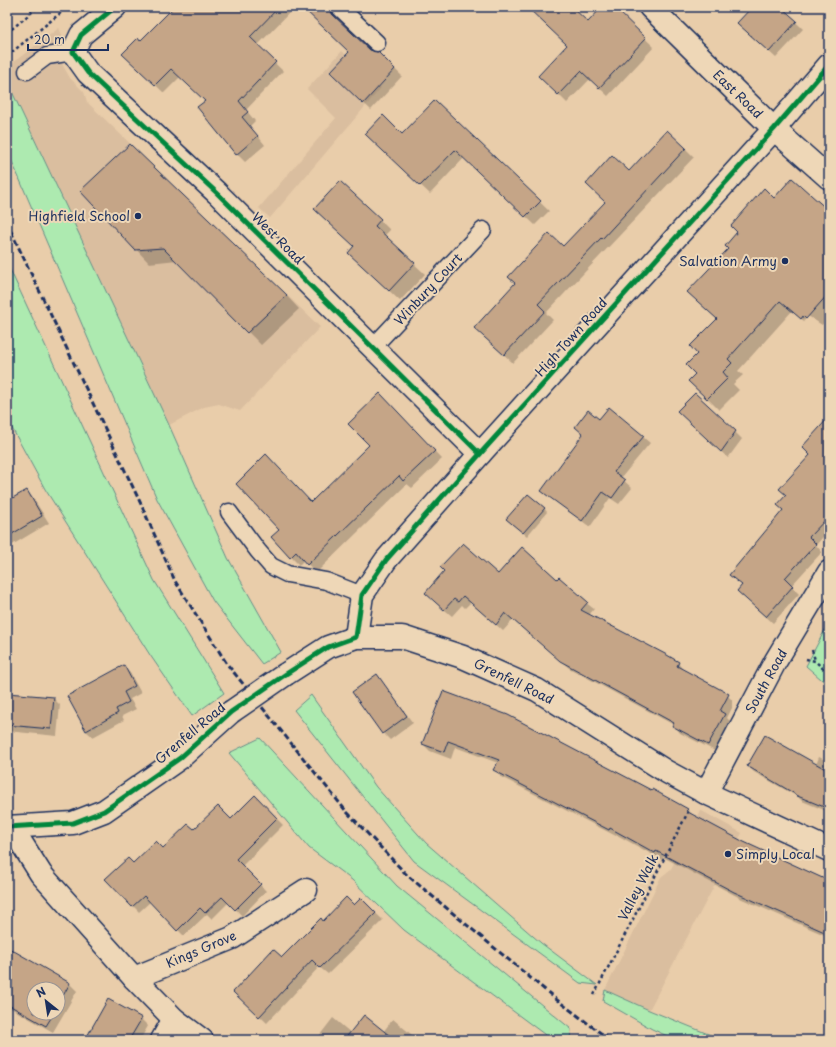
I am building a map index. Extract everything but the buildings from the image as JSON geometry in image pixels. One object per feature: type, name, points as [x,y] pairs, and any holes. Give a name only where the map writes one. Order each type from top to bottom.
[{"type":"street","points":[[77,44],[115,7]]},
{"type":"street","name":"East Road","points":[[650,7],[774,129],[829,178]]},
{"type":"street","name":"West Road","points":[[77,44],[88,73],[217,193],[480,454]]},
{"type":"street","name":"High Town Road","points":[[356,637],[362,595],[386,560],[774,129],[829,64]]},
{"type":"street","name":"South Road","points":[[706,793],[776,662],[829,572]]},
{"type":"street","name":"Grenfell Road","points":[[9,827],[73,823],[104,811],[180,758],[231,712],[328,647],[356,637],[402,637],[463,657],[537,690],[667,772],[706,793],[829,850]]},
{"type":"street","points":[[9,827],[41,874],[134,978],[174,1019],[202,1040]]},
{"type":"street","name":"Kings Grove","points":[[134,978],[232,938],[306,890]]},
{"type":"street","points":[[162,1040],[174,1019]]},
{"type":"lane","points":[[339,7],[377,43]]},
{"type":"lane","points":[[27,71],[47,56],[77,44]]},
{"type":"lane","name":"Winbury Court","points":[[372,348],[483,230]]},
{"type":"lane","points":[[229,512],[258,551],[272,566],[287,574],[326,581],[362,595]]},
{"type":"path","points":[[7,33],[38,7]]},
{"type":"path","points":[[7,56],[68,7]]},
{"type":"shaded area","name":"Highfield School","points":[[59,28],[62,35],[62,64],[70,78],[84,92],[87,102],[320,327],[240,411],[219,404],[204,407],[169,425],[7,81],[7,67]]},
{"type":"shaded area","points":[[342,51],[381,88],[270,218],[259,208],[336,118],[307,89]]},
{"type":"shaded area","points":[[700,810],[742,833],[649,1010],[605,990],[661,877],[671,869]]},
{"type":"green space","points":[[7,81],[169,425],[228,558],[281,652],[262,664],[213,601],[157,499],[7,150]]},
{"type":"green space","points":[[7,263],[154,580],[224,693],[192,716],[150,655],[45,489],[7,419]]},
{"type":"green space","points":[[829,622],[829,686],[806,666]]},
{"type":"green space","points":[[311,695],[376,787],[426,843],[541,943],[597,985],[580,983],[414,861],[294,710]]},
{"type":"green space","points":[[260,738],[397,886],[571,1029],[570,1040],[552,1040],[404,930],[352,880],[309,848],[229,753]]},
{"type":"green space","points":[[605,990],[649,1010],[723,1040],[676,1040],[652,1029],[603,1001]]},
{"type":"railway","points":[[7,223],[140,502],[175,581],[227,664],[346,811],[407,875],[557,1000],[610,1040]]},
{"type":"cycle path","points":[[115,7],[81,35],[73,52],[88,73],[217,193],[480,454]]},
{"type":"cycle path","points":[[7,827],[73,823],[104,811],[180,758],[231,712],[286,674],[328,647],[356,637],[362,595],[386,560],[774,129],[829,65]]},
{"type":"place","name":"Highfield School","points":[[138,216]]},
{"type":"place","name":"Salvation Army","points":[[785,261]]},
{"type":"place","name":"Simply Local","points":[[728,854]]}]
